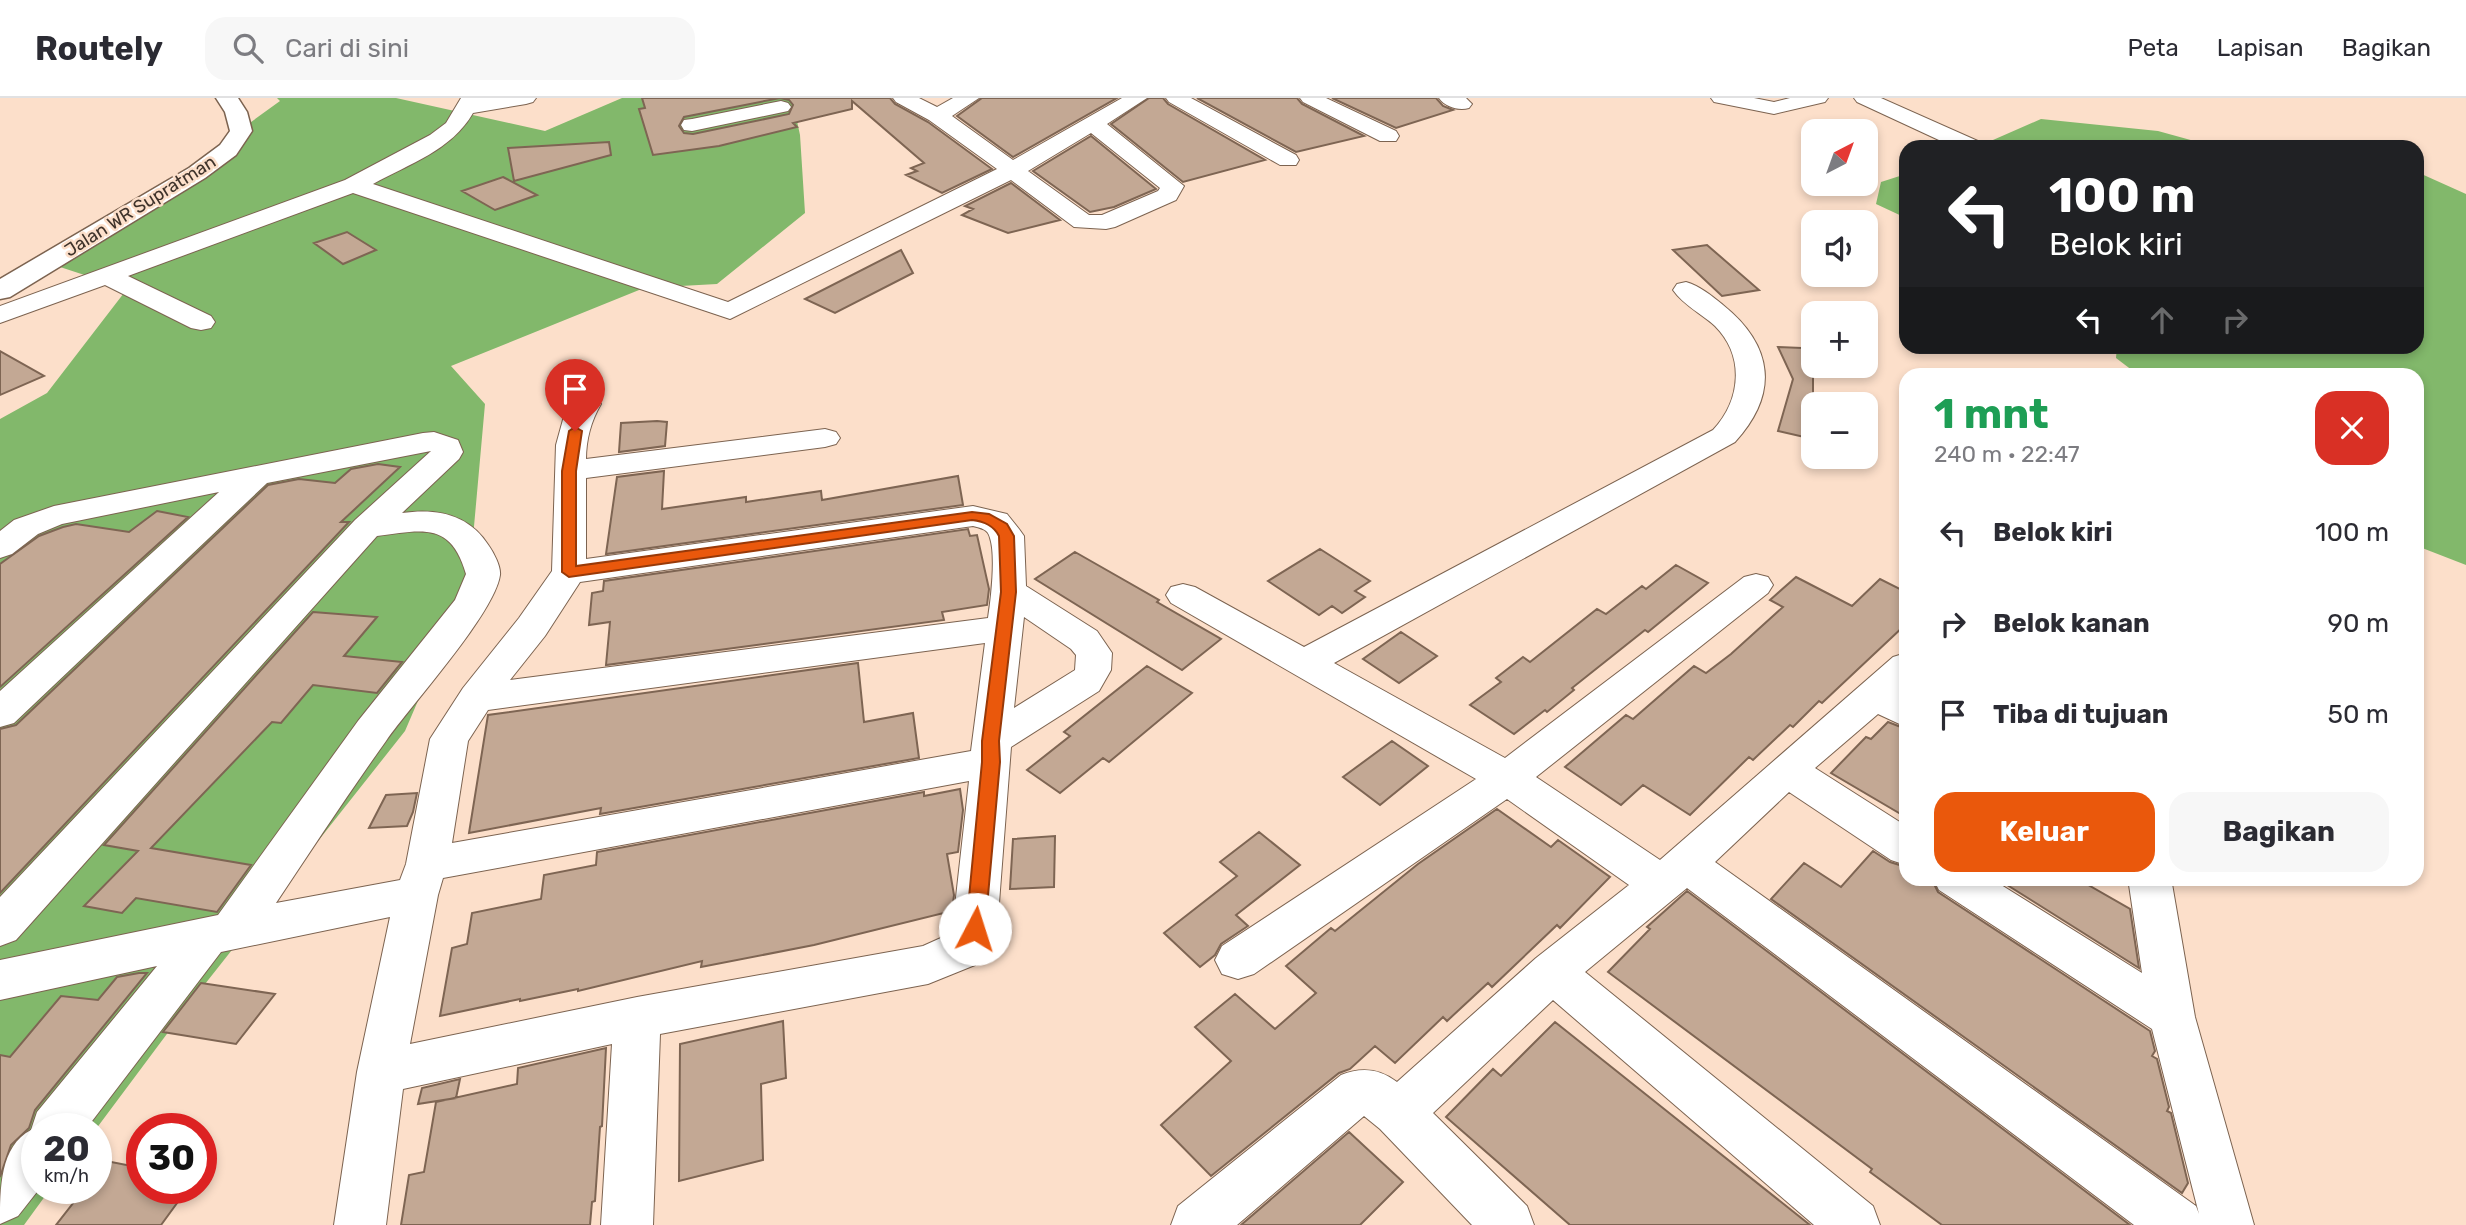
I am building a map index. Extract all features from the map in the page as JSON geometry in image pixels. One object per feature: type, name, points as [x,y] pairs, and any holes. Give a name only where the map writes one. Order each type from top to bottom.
[{"type":"highway","name":"Jalan WR Supratman","points":[[0,291],[197,173],[228,150],[240,131],[236,112],[227,98]]},
{"type":"street","points":[[0,315],[353,185],[438,140],[454,127],[470,102],[526,98]]},
{"type":"street","points":[[687,98],[695,150]]},
{"type":"street","points":[[903,98],[937,115],[1076,219],[1090,223],[1106,222],[1168,195],[1172,186],[1094,125]]},
{"type":"street","points":[[937,115],[969,98]]},
{"type":"street","points":[[1002,163],[1095,98]]},
{"type":"street","points":[[353,185],[730,311],[1002,163],[1094,125],[1137,98]]},
{"type":"street","points":[[1177,98],[1288,160]]},
{"type":"street","points":[[1310,98],[1388,136]]},
{"type":"street","points":[[1721,98],[1774,108],[1818,98]]},
{"type":"street","points":[[1864,98],[1957,140]]},
{"type":"street","points":[[692,125],[781,107]]},
{"type":"street","points":[[107,276],[201,322]]},
{"type":"street","points":[[1303,664],[1724,436],[1741,417],[1749,392],[1750,364],[1741,340],[1714,313],[1685,290]]},
{"type":"street","points":[[360,1225],[381,1072],[387,892],[449,739],[475,698],[532,627],[569,572],[571,445],[586,404]]},
{"type":"street","points":[[569,471],[825,438]]},
{"type":"street","points":[[0,547],[19,531],[44,519],[423,442],[434,441],[447,447],[448,452],[367,527],[0,927]]},
{"type":"street","points":[[0,713],[256,476]]},
{"type":"street","points":[[381,1072],[637,1018],[928,965],[959,951],[975,929],[1007,610],[1007,536],[995,522],[972,516],[569,572]]},
{"type":"street","points":[[69,1113],[220,934],[372,730],[471,604],[483,574],[477,553],[468,539],[442,522],[416,521],[367,527]]},
{"type":"street","points":[[1238,960],[1507,778],[1756,585]]},
{"type":"street","points":[[1183,595],[1673,874],[2177,1225]]},
{"type":"street","points":[[0,980],[220,934],[387,892],[991,751],[1086,682],[1093,670],[1094,653],[1084,640],[1007,610],[475,698]]},
{"type":"street","points":[[1398,1113],[1552,972],[1673,874],[1787,770],[1896,691]]},
{"type":"street","points":[[1787,770],[1899,843]]},
{"type":"street","points":[[1967,886],[2172,1017]]},
{"type":"street","points":[[2150,886],[2172,1017],[2228,1225]]},
{"type":"street","points":[[1552,972],[1854,1225]]},
{"type":"street","points":[[627,1225],[637,1018]]},
{"type":"street","points":[[1197,1225],[1358,1091],[1373,1093],[1398,1113],[1508,1225]]},
{"type":"street","points":[[0,1198],[21,1172]]},
{"type":"green space","points":[[277,98],[396,98],[545,131],[622,98],[792,98],[800,135],[805,213],[717,284],[644,288],[451,366],[485,404],[469,582],[405,731],[190,1003],[108,1113],[21,1113],[21,1204],[39,1204],[24,1225],[0,1225],[0,419],[47,393],[127,289],[54,265],[280,101]]},
{"type":"green space","points":[[2041,119],[2158,131],[2191,140],[1993,140]]},
{"type":"green space","points":[[2424,175],[2466,194],[2466,565],[2424,549],[2424,368],[2129,368],[2116,358],[2116,354],[2424,354]]},
{"type":"green space","points":[[1899,176],[1899,215],[1876,204],[1881,182]]},
{"type":"building","points":[[642,98],[780,98],[890,98],[992,169],[942,193],[906,175],[917,171],[911,168],[924,163],[852,101],[852,109],[793,123],[797,127],[719,146],[653,155],[639,109],[645,108]],"holes":[[[780,98],[789,100],[793,105],[789,114],[693,134],[684,133],[679,126],[684,117]]]},
{"type":"building","points":[[982,98],[1117,98],[1013,157],[957,116]]},
{"type":"building","points":[[1149,98],[1163,98],[1168,104],[1265,160],[1183,182],[1111,124]]},
{"type":"building","points":[[1197,98],[1297,98],[1302,104],[1364,136],[1296,152]]},
{"type":"building","points":[[1332,98],[1436,98],[1443,106],[1453,110],[1396,128]]},
{"type":"building","points":[[1091,136],[1156,189],[1114,207],[1090,212],[1033,171]]},
{"type":"building","points":[[609,142],[611,155],[514,181],[508,148]]},
{"type":"building","points":[[503,177],[537,195],[495,210],[462,191]]},
{"type":"building","points":[[1011,183],[1060,220],[1008,233],[962,215],[973,209],[965,206]]},
{"type":"building","points":[[347,232],[376,250],[343,264],[314,243]]},
{"type":"building","points":[[1707,245],[1759,290],[1722,296],[1673,250]]},
{"type":"building","points":[[901,250],[913,273],[835,313],[805,299]]},
{"type":"building","points":[[1778,347],[1801,348],[1801,378],[1813,378],[1813,392],[1801,392],[1801,436],[1778,431],[1793,379]]},
{"type":"building","points":[[0,351],[44,376],[0,395]]},
{"type":"building","points":[[667,422],[665,446],[619,452],[621,423]]},
{"type":"building","points":[[378,464],[400,467],[341,522],[349,522],[0,893],[0,729],[16,725],[268,485],[299,479],[335,483],[351,469]]},
{"type":"building","points":[[664,471],[662,509],[746,497],[746,502],[821,491],[822,500],[958,476],[963,505],[606,554],[617,477]]},
{"type":"building","points":[[157,511],[188,517],[0,687],[0,564],[39,536],[63,527],[76,524],[129,532]]},
{"type":"building","points":[[968,529],[970,536],[977,535],[989,589],[987,605],[942,612],[944,620],[606,665],[610,622],[589,625],[592,593],[603,591],[604,581]]},
{"type":"building","points":[[1320,549],[1370,581],[1355,591],[1365,597],[1342,613],[1332,606],[1319,615],[1268,581]]},
{"type":"building","points":[[1075,552],[1221,639],[1182,670],[1035,579]]},
{"type":"building","points":[[1676,565],[1708,583],[1648,632],[1645,630],[1572,688],[1574,690],[1547,712],[1545,710],[1514,734],[1470,705],[1501,682],[1496,678],[1523,657],[1530,662],[1597,609],[1606,614],[1642,586],[1646,589]]},
{"type":"building","points":[[1796,577],[1852,606],[1880,579],[1899,588],[1899,631],[1822,703],[1819,701],[1753,760],[1749,757],[1690,815],[1643,785],[1621,805],[1565,767],[1626,715],[1633,719],[1694,666],[1706,673],[1731,654],[1783,607],[1770,600]]},
{"type":"building","points":[[313,612],[377,617],[344,656],[402,662],[377,693],[313,685],[281,723],[272,722],[151,848],[251,865],[217,912],[136,898],[122,913],[84,906],[138,851],[104,845]]},
{"type":"building","points":[[1401,632],[1437,656],[1399,683],[1363,659]]},
{"type":"building","points":[[858,663],[864,722],[913,713],[919,758],[600,814],[601,808],[469,833],[488,715]]},
{"type":"building","points":[[1147,666],[1192,693],[1109,762],[1103,758],[1060,793],[1027,770],[1070,736],[1064,732]]},
{"type":"building","points":[[1888,722],[1899,726],[1899,813],[1831,773],[1866,737],[1871,739]]},
{"type":"building","points":[[1392,741],[1428,766],[1380,805],[1343,777]]},
{"type":"building","points":[[960,789],[963,810],[958,852],[947,854],[954,895],[952,911],[814,945],[701,967],[702,961],[578,991],[520,999],[440,1016],[452,948],[467,944],[472,913],[541,899],[544,875],[596,865],[597,852],[924,792],[924,796]]},
{"type":"building","points":[[417,793],[407,826],[369,828],[386,795]]},
{"type":"building","points":[[1497,809],[1551,847],[1558,840],[1610,877],[1560,928],[1557,925],[1492,987],[1488,983],[1447,1021],[1443,1017],[1395,1063],[1375,1046],[1350,1069],[1339,1073],[1211,1176],[1161,1125],[1231,1061],[1195,1027],[1235,994],[1275,1029],[1316,993],[1286,966],[1331,928],[1335,931],[1418,864]]},
{"type":"building","points":[[1259,832],[1300,865],[1236,915],[1248,926],[1221,944],[1215,955],[1200,967],[1164,933],[1237,876],[1220,862]]},
{"type":"building","points":[[1055,836],[1054,887],[1010,889],[1013,839]]},
{"type":"building","points":[[1873,851],[1899,865],[1899,886],[1935,886],[1938,892],[2150,1031],[2155,1051],[2152,1056],[2157,1059],[2169,1107],[2167,1111],[2171,1113],[2188,1183],[2182,1193],[1771,899],[1804,863],[1841,887]]},
{"type":"building","points":[[2009,886],[2090,886],[2130,909],[2139,968]]},
{"type":"building","points":[[1687,891],[2130,1225],[1942,1225],[1870,1172],[1872,1169],[1608,972],[1650,929],[1647,927]]},
{"type":"building","points":[[147,973],[34,1113],[21,1113],[21,1136],[11,1145],[0,1177],[0,1055],[10,1057],[61,996],[98,1000],[117,977]]},
{"type":"building","points":[[201,983],[275,994],[236,1044],[163,1032]]},
{"type":"building","points":[[783,1021],[786,1078],[761,1084],[763,1160],[679,1181],[680,1044]]},
{"type":"building","points":[[1555,1022],[1810,1225],[1570,1225],[1446,1117],[1493,1069],[1501,1076]]},
{"type":"building","points":[[606,1048],[602,1126],[590,1225],[401,1225],[409,1175],[424,1172],[436,1102],[517,1084],[518,1068]]},
{"type":"building","points":[[460,1079],[456,1098],[418,1104],[422,1088]]},
{"type":"building","points":[[1349,1132],[1403,1182],[1360,1225],[1241,1225]]},
{"type":"building","points":[[112,1162],[126,1165],[126,1204],[176,1204],[161,1225],[56,1225],[72,1204],[112,1204]]},
{"type":"route","points":[[575,431],[569,471],[569,572],[972,516],[984,517],[1002,527],[1007,536],[1009,592],[990,741],[991,762],[975,929]]}]
